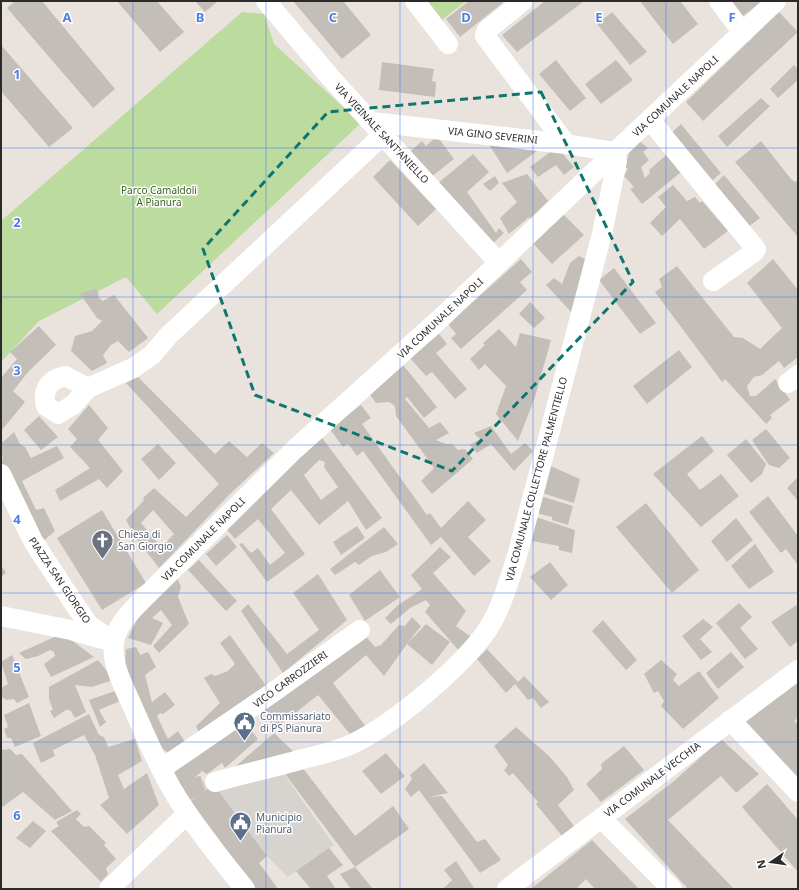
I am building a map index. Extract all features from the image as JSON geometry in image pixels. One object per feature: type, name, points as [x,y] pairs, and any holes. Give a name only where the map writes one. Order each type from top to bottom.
[{"type":"street","name":"VIA VICINALE SANT'ANIELLO","points":[[266,1],[330,77],[378,128],[499,263]]},
{"type":"street","points":[[415,1],[448,44]]},
{"type":"street","points":[[523,1],[487,30],[485,36],[566,144]]},
{"type":"street","points":[[719,1],[743,33]]},
{"type":"street","name":"VIA COMUNALE NAPOLI","points":[[114,642],[120,627],[130,612],[289,454],[499,263],[776,1]]},
{"type":"street","points":[[650,120],[756,249],[754,252],[713,281]]},
{"type":"street","name":"VIA GINO SEVERINI","points":[[378,128],[566,144],[615,152]]},
{"type":"street","points":[[88,388],[133,368],[152,355],[168,336],[378,128]]},
{"type":"street","name":"VIA COMUNALE COLLETTORE PALMENTIELLO","points":[[215,782],[335,750],[352,744],[371,734],[406,709],[445,676],[488,629],[500,605],[517,556],[602,234],[617,161],[615,152]]},
{"type":"street","name":"PIAZZA SAN GIORGIO","points":[[1,474],[33,541],[89,625],[114,642]]},
{"type":"street","name":"PIAZZA SAN GIORGIO","points":[[1,616],[71,630],[114,642]]},
{"type":"street","name":"VICO CARROZZIERI","points":[[161,769],[272,693],[360,630]]},
{"type":"street","points":[[114,642],[115,658],[119,674],[161,769],[177,792],[187,814],[244,889]]},
{"type":"street","name":"VIA COMUNALE VECCHIA","points":[[507,889],[798,670]]},
{"type":"street","points":[[730,720],[798,792]]},
{"type":"street","points":[[109,889],[187,814]]},
{"type":"street","points":[[601,818],[672,889]]},
{"type":"highlighted area","points":[[541,92],[633,282],[452,471],[255,395],[203,249],[328,112]]},
{"type":"green space","points":[[427,1],[466,1],[442,20]]},
{"type":"green space","name":"Parco Camaldoli A Pianura","points":[[242,12],[264,14],[274,44],[361,123],[157,314],[126,277],[39,321],[1,362],[1,221]]},
{"type":"shaded area","points":[[278,766],[334,845],[288,877],[267,856],[214,785],[191,801],[182,789],[213,778]]},
{"type":"building","points":[[15,1],[42,1],[115,89],[93,108],[7,8]]},
{"type":"building","points":[[117,1],[157,1],[184,32],[160,52]]},
{"type":"building","points":[[195,1],[218,1],[205,12]]},
{"type":"building","points":[[293,1],[343,1],[371,35],[342,59]]},
{"type":"building","points":[[469,1],[505,1],[460,37],[446,19]]},
{"type":"building","points":[[545,1],[584,1],[517,52],[502,35]]},
{"type":"building","points":[[640,1],[680,1],[698,24],[673,44]]},
{"type":"building","points":[[732,1],[759,1],[760,3],[743,16]]},
{"type":"building","points":[[612,12],[647,52],[630,65],[597,24]]},
{"type":"building","points":[[779,12],[798,32],[703,121],[686,102]]},
{"type":"building","points":[[1,45],[73,128],[49,147],[1,91]]},
{"type":"building","points":[[556,60],[586,98],[570,111],[539,74]]},
{"type":"building","points":[[616,60],[633,80],[601,104],[585,84]]},
{"type":"building","points":[[382,62],[434,69],[432,81],[436,82],[435,97],[379,90]]},
{"type":"building","points":[[794,65],[798,69],[798,80],[778,98],[770,89]]},
{"type":"building","points":[[761,98],[770,106],[727,147],[718,136]]},
{"type":"building","points":[[681,124],[721,173],[709,183],[669,135]]},
{"type":"building","points":[[437,136],[454,159],[430,178],[410,152],[422,141],[426,146]]},
{"type":"building","points":[[485,138],[544,146],[507,173]]},
{"type":"building","points":[[638,140],[648,148],[643,152],[649,160],[641,167],[645,178],[650,173],[649,170],[671,151],[686,168],[642,204],[630,189],[634,187],[624,176],[628,169],[625,167],[632,143]]},
{"type":"building","points":[[761,141],[791,179],[795,182],[798,180],[798,237],[735,162]]},
{"type":"building","points":[[557,147],[574,167],[564,175],[556,165],[538,177],[530,167]]},
{"type":"building","points":[[473,154],[489,172],[467,192],[496,233],[499,228],[504,233],[490,246],[437,184]]},
{"type":"building","points":[[390,160],[436,209],[418,226],[373,177]]},
{"type":"building","points":[[527,174],[548,201],[530,219],[529,217],[509,234],[500,218],[517,202],[502,183]]},
{"type":"building","points":[[724,175],[760,218],[747,228],[713,186]]},
{"type":"building","points":[[495,176],[499,183],[490,191],[483,184]]},
{"type":"building","points":[[673,185],[687,201],[695,197],[700,203],[702,201],[728,231],[704,249],[680,219],[662,236],[650,223],[666,207],[658,197]]},
{"type":"building","points":[[561,212],[584,235],[552,264],[530,240]]},
{"type":"building","points":[[579,256],[587,260],[574,315],[546,285],[554,278],[562,284],[570,263]]},
{"type":"building","points":[[521,259],[532,272],[520,282],[527,290],[461,349],[451,338],[456,334],[448,324]]},
{"type":"building","points":[[773,259],[798,290],[798,357],[784,368],[779,361],[762,375],[754,377],[747,386],[750,396],[756,396],[775,379],[790,400],[770,415],[772,418],[766,424],[725,379],[722,382],[655,292],[662,287],[659,279],[677,266],[734,337],[743,338],[760,349],[782,328],[747,283]]},
{"type":"building","points":[[614,268],[656,323],[640,334],[599,280]]},
{"type":"building","points":[[95,289],[98,291],[99,298],[103,301],[114,295],[148,338],[129,352],[118,341],[111,345],[103,355],[107,363],[92,371],[71,351],[75,336],[92,331],[102,321],[97,318],[80,294]]},
{"type":"building","points":[[530,302],[545,318],[534,328],[519,314]]},
{"type":"building","points":[[39,326],[56,345],[29,371],[13,391],[25,402],[1,431],[1,378],[17,359],[10,352]]},
{"type":"building","points":[[499,329],[516,347],[520,333],[551,340],[535,397],[518,441],[496,414],[506,386],[485,364],[479,370],[470,359],[485,345],[483,343]]},
{"type":"building","points":[[439,334],[447,344],[436,353],[467,389],[455,399],[432,372],[426,376],[410,358]]},
{"type":"building","points":[[679,350],[692,367],[647,404],[633,386]]},
{"type":"building","points":[[399,360],[437,407],[424,418],[407,397],[405,399],[429,428],[440,422],[449,433],[436,440],[446,444],[452,444],[458,450],[465,449],[473,459],[432,494],[421,481],[434,468],[396,416],[395,406],[389,402],[376,403],[366,389]]},
{"type":"building","points":[[138,377],[215,454],[229,441],[247,457],[262,443],[274,453],[229,495],[159,568],[135,537],[126,520],[144,500],[143,498],[154,488],[186,517],[219,484],[126,383]],"holes":[[[153,510],[174,534],[161,547],[141,523]]]},
{"type":"building","points":[[89,405],[108,428],[98,440],[123,471],[107,488],[99,479],[60,501],[55,490],[90,468],[70,447],[77,439],[68,429]]},
{"type":"building","points":[[361,405],[371,418],[362,424],[427,515],[430,513],[441,528],[468,501],[486,520],[468,537],[491,561],[474,576],[441,537],[431,545],[363,451],[357,456],[348,444],[343,447],[329,428]]},
{"type":"building","points":[[39,416],[58,437],[41,450],[24,430]]},
{"type":"building","points":[[491,426],[511,454],[525,443],[533,451],[514,471],[491,444],[477,453],[470,445],[480,439],[474,433]]},
{"type":"building","points":[[766,429],[790,458],[779,468],[769,465],[752,440]]},
{"type":"building","points":[[14,432],[20,444],[25,447],[31,458],[57,446],[64,458],[22,481],[36,510],[44,508],[55,531],[41,543],[1,464],[3,457],[1,455],[1,440],[3,442]]},
{"type":"building","points":[[320,435],[382,518],[366,530],[348,501],[319,525],[291,490],[271,509],[305,554],[267,582],[239,544],[242,543],[251,553],[258,548],[270,565],[285,553],[258,519],[235,539],[224,526]],"holes":[[[319,460],[325,462],[324,467],[338,487],[321,500],[304,475]]]},
{"type":"building","points":[[702,436],[714,451],[687,474],[700,490],[721,474],[739,496],[701,527],[653,474]]},
{"type":"building","points":[[746,439],[766,464],[762,474],[751,483],[727,455]]},
{"type":"building","points":[[158,444],[176,463],[159,480],[141,459]]},
{"type":"building","points":[[546,464],[580,479],[574,503],[539,492]]},
{"type":"building","points":[[798,477],[798,501],[787,488]]},
{"type":"building","points":[[540,496],[573,506],[568,525],[552,520],[552,517],[536,513]]},
{"type":"building","points":[[768,496],[798,536],[797,564],[786,549],[781,553],[749,512]]},
{"type":"building","points":[[646,503],[699,570],[672,593],[616,527]]},
{"type":"building","name":"Chiesa di San Giorgio","points":[[102,510],[146,583],[102,610],[57,538]]},
{"type":"building","points":[[536,517],[575,530],[572,553],[559,550],[559,546],[532,541]]},
{"type":"building","points":[[736,518],[753,540],[727,562],[711,541]]},
{"type":"building","points":[[357,526],[365,538],[341,555],[333,542]]},
{"type":"building","points":[[384,527],[398,544],[386,552],[372,556],[359,565],[355,562],[335,575],[330,569]]},
{"type":"building","points":[[227,535],[237,547],[216,566],[206,554]]},
{"type":"building","points":[[755,544],[774,572],[749,589],[731,566]]},
{"type":"building","points":[[440,547],[451,557],[433,573],[466,611],[456,626],[471,637],[460,652],[425,612],[430,605],[426,600],[410,608],[391,624],[385,618],[397,606],[422,589],[411,575]]},
{"type":"building","points":[[199,560],[237,601],[226,611],[188,570]]},
{"type":"building","points":[[550,562],[568,585],[551,600],[530,577]]},
{"type":"building","points":[[1,565],[6,573],[1,577]]},
{"type":"building","points":[[380,570],[400,597],[365,621],[349,595]]},
{"type":"building","points":[[318,574],[347,620],[283,673],[241,611],[248,604],[287,654],[319,630],[293,593]]},
{"type":"building","points":[[177,578],[181,587],[178,597],[189,624],[159,653],[153,646],[172,625],[161,610],[152,618],[163,623],[151,645],[128,638],[141,611]]},
{"type":"building","points":[[739,603],[752,617],[740,628],[758,649],[745,659],[716,623]]},
{"type":"building","points":[[798,604],[798,641],[790,647],[771,622]]},
{"type":"building","points":[[412,617],[421,626],[384,676],[366,655],[333,683],[367,728],[350,734],[318,695],[275,729],[261,709],[362,632],[375,647],[381,645],[399,625],[405,626]]},
{"type":"building","points":[[703,619],[713,627],[700,639],[712,652],[701,660],[682,636]]},
{"type":"building","points":[[603,620],[637,660],[626,670],[592,631]]},
{"type":"building","points":[[426,624],[450,642],[432,665],[407,644]]},
{"type":"building","points":[[59,635],[70,639],[94,657],[51,677],[44,664],[55,656],[54,652],[50,650],[38,656],[26,659],[19,653]]},
{"type":"building","points":[[230,635],[267,687],[200,735],[196,726],[220,703],[204,678],[211,674],[215,676],[228,671],[235,664],[220,643]]},
{"type":"building","points":[[136,647],[140,655],[148,652],[156,667],[145,675],[152,702],[165,692],[175,705],[163,714],[160,713],[157,716],[168,739],[178,731],[185,742],[169,753],[157,746],[125,665],[126,649]]},
{"type":"building","points":[[487,649],[518,682],[524,676],[549,702],[541,708],[533,698],[528,700],[515,684],[506,693],[477,659]]},
{"type":"building","points":[[731,652],[744,667],[718,689],[706,673]]},
{"type":"building","points":[[12,655],[29,697],[17,703],[14,699],[7,700],[1,695],[1,688],[8,684],[1,662]]},
{"type":"building","points":[[98,660],[114,680],[91,687],[75,685],[86,712],[75,718],[70,710],[66,710],[54,718],[50,711],[53,710],[49,699],[49,687]]},
{"type":"building","points":[[661,660],[677,674],[673,680],[679,686],[699,671],[719,698],[683,729],[661,706],[664,701],[658,691],[654,693],[644,674]]},
{"type":"building","points":[[798,680],[798,718],[794,721],[798,724],[798,778],[744,719]]},
{"type":"building","points":[[115,691],[120,701],[99,710],[106,722],[100,727],[89,700]]},
{"type":"building","points":[[29,703],[41,736],[15,747],[11,738],[7,738],[4,729],[8,727],[4,715]]},
{"type":"building","points":[[89,714],[99,735],[104,737],[108,747],[135,739],[142,761],[118,775],[124,789],[147,773],[159,805],[127,834],[100,805],[109,798],[95,755],[84,735],[53,750],[55,756],[41,763],[33,743]]},
{"type":"building","points":[[243,720],[258,739],[225,768],[222,763],[207,774],[202,771],[182,789],[171,774]]},
{"type":"building","points":[[516,727],[549,756],[567,777],[574,790],[558,805],[574,826],[562,836],[536,804],[538,802],[513,773],[509,776],[504,770],[508,765],[494,746]]},
{"type":"building","points":[[274,733],[295,753],[228,773]]},
{"type":"building","points":[[721,739],[759,774],[736,793],[721,776],[668,820],[734,889],[688,889],[625,819],[674,781]]},
{"type":"building","points":[[624,746],[644,770],[601,802],[586,784],[602,769],[601,764]]},
{"type":"building","points":[[10,749],[16,755],[22,754],[72,811],[55,820],[23,792],[1,808],[1,750]]},
{"type":"building","points":[[386,753],[405,776],[381,794],[362,771]]},
{"type":"building","points":[[424,763],[448,793],[429,797],[442,796],[477,842],[485,839],[501,860],[480,873],[419,790],[411,797],[405,789],[412,779],[410,775]]},
{"type":"building","points":[[302,767],[355,836],[393,806],[409,829],[355,867],[285,774]]},
{"type":"building","points":[[767,784],[798,820],[798,872],[742,807]]},
{"type":"building","points":[[214,785],[267,856],[259,863],[278,889],[255,889],[191,801]]},
{"type":"building","points":[[77,810],[81,814],[76,819],[84,827],[89,826],[106,843],[104,845],[116,859],[106,868],[108,874],[101,882],[51,831],[59,826],[56,822]]},
{"type":"building","points":[[33,821],[46,831],[30,848],[16,838]]},
{"type":"building","points":[[592,840],[639,889],[595,889],[586,879],[576,889],[531,889]]},
{"type":"building","points":[[329,848],[343,865],[327,876],[336,889],[311,889],[296,871]]},
{"type":"building","points":[[456,861],[474,888],[473,889],[443,889],[452,880],[444,870]]},
{"type":"building","points":[[355,867],[373,889],[351,889],[340,874]]},
{"type":"tunnel","points":[[184,791],[215,782]]},
{"type":"place","name":"Chiesa di San Giorgio","points":[[102,560]]},
{"type":"place","name":"Commissariato di PS Pianura","points":[[245,742]]},
{"type":"place","name":"Municipio Pianura","points":[[241,842]]}]
